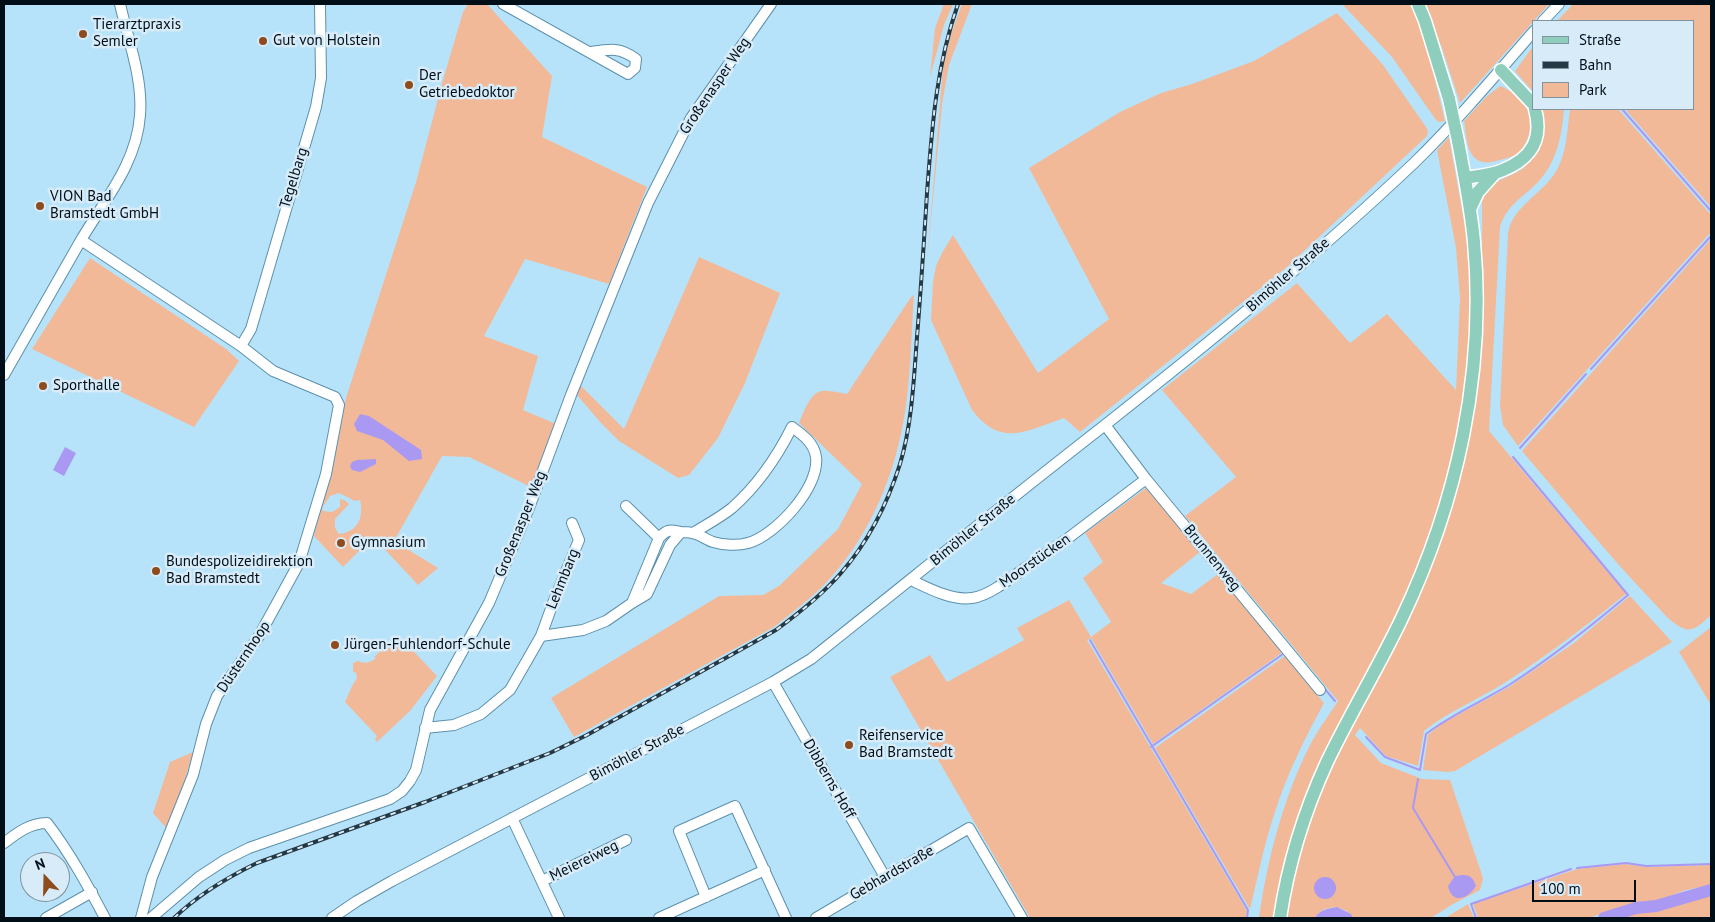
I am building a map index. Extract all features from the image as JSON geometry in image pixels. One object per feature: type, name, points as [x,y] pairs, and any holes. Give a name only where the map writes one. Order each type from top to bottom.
[{"type":"main road","points":[[1280,918],[1291,861],[1312,798],[1328,761],[1389,644],[1416,587],[1435,539],[1452,485],[1466,420],[1474,351],[1476,274],[1470,209],[1449,98],[1418,4]]},
{"type":"main road","points":[[1501,70],[1532,103]]},
{"type":"main road","points":[[1465,178],[1503,171],[1523,160],[1537,142],[1539,123],[1535,110]]},
{"type":"main road","points":[[1470,209],[1478,192],[1496,173]]},
{"type":"street","points":[[4,375],[116,184],[132,152],[140,113],[137,73],[120,4]]},
{"type":"street","name":"Tegelbarg","points":[[241,346],[251,329],[316,107],[321,78],[320,4]]},
{"type":"street","points":[[503,4],[591,52]]},
{"type":"street","name":"Großenasper Weg","points":[[151,918],[199,877],[225,860],[249,848],[390,798],[396,795],[410,781],[416,770],[425,728],[434,702],[489,603],[529,508],[571,395],[648,203],[691,118],[771,4]]},
{"type":"street","points":[[1544,20],[1559,4]]},
{"type":"street","name":"Bimöhler Straße","points":[[332,918],[386,884],[773,682],[811,659],[1214,338],[1321,248],[1414,162],[1501,70],[1532,33]]},
{"type":"street","points":[[82,240],[241,346]]},
{"type":"street","name":"Düsternhoop","points":[[141,918],[152,877],[193,775],[206,724],[217,696],[259,636],[299,563],[326,474],[339,405],[335,397],[273,371],[241,346]]},
{"type":"street","name":"Brunnenweg","points":[[1105,425],[1146,478],[1320,690]]},
{"type":"street","points":[[632,603],[659,538],[665,532],[671,530],[693,533],[714,542],[729,545],[748,543],[764,536],[782,522],[795,508],[814,474],[816,458],[812,446],[804,436],[792,427],[783,445],[759,480],[732,508],[693,533]]},
{"type":"street","name":"Moorstücken","points":[[911,580],[956,598],[972,598],[986,594],[998,588],[1059,545],[1146,478]]},
{"type":"street","points":[[626,506],[659,538]]},
{"type":"street","name":"Lehmbarg","points":[[425,728],[454,725],[481,714],[510,690],[541,636],[552,603],[579,540],[572,523]]},
{"type":"street","name":"Lehmbarg","points":[[541,636],[583,630],[606,621],[647,594],[670,545],[681,532]]},
{"type":"street","name":"Dibberns Hoff","points":[[773,682],[885,877]]},
{"type":"street","points":[[706,896],[679,831],[734,806],[786,918]]},
{"type":"street","points":[[512,818],[560,918]]},
{"type":"street","points":[[4,844],[16,834],[37,823],[47,823],[92,892],[105,918]]},
{"type":"street","name":"Gebhardstraße","points":[[816,918],[969,828],[1022,918]]},
{"type":"street","name":"Meiereiweg","points":[[542,881],[626,840]]},
{"type":"street","points":[[659,918],[765,870]]},
{"type":"street","points":[[46,918],[92,892]]},
{"type":"green space","points":[[468,4],[487,4],[552,76],[542,137],[647,187],[609,284],[525,259],[484,336],[538,356],[523,410],[556,424],[531,487],[469,457],[442,456],[394,541],[438,568],[418,585],[376,540],[359,551],[343,567],[314,536],[346,398],[416,182],[463,12]],"holes":[[[339,493],[355,501],[360,500],[361,506],[358,523],[346,533],[339,534],[335,528],[335,519],[349,504],[340,499],[340,507],[332,512],[323,511],[322,508],[330,496]]]},
{"type":"green space","points":[[944,4],[953,4],[944,25],[930,77],[935,28]]},
{"type":"green space","points":[[962,4],[972,4],[949,65],[942,104],[927,263],[943,66],[951,34]]},
{"type":"green space","points":[[1342,4],[1411,4],[1426,43],[1445,121],[1439,122],[1436,120],[1392,57]]},
{"type":"green space","points":[[1424,4],[1549,4],[1535,20],[1532,20],[1532,23],[1460,103],[1442,48]]},
{"type":"green space","points":[[1573,4],[1711,4],[1711,207],[1626,110],[1695,110],[1695,20],[1558,20]]},
{"type":"green space","points":[[1337,13],[1383,65],[1426,127],[1428,131],[1427,136],[1287,267],[1080,432],[1064,418],[1038,428],[1015,433],[1004,433],[993,429],[983,422],[972,410],[931,320],[933,282],[936,266],[953,235],[1038,373],[1109,319],[1029,168],[1120,112],[1161,93],[1192,84],[1254,61]]},
{"type":"green space","points":[[1532,48],[1532,91],[1515,71]]},
{"type":"green space","points":[[1500,86],[1515,95],[1526,107],[1531,123],[1530,131],[1525,144],[1515,155],[1493,162],[1482,162],[1472,155],[1467,141],[1464,121],[1486,97]]},
{"type":"green space","points":[[1542,110],[1564,110],[1562,130],[1553,160],[1542,178],[1506,214],[1500,227],[1489,431],[1626,594],[1522,672],[1444,717],[1424,731],[1418,766],[1386,756],[1360,728],[1355,735],[1381,763],[1422,779],[1450,780],[1482,875],[1483,879],[1480,890],[1431,918],[1353,918],[1345,910],[1328,908],[1318,913],[1315,918],[1286,918],[1298,860],[1324,783],[1390,654],[1443,532],[1482,312],[1482,199],[1489,188],[1522,169],[1534,157],[1543,134],[1544,117]]},
{"type":"green space","points":[[1570,110],[1619,110],[1711,215],[1711,232],[1518,446],[1503,425],[1500,406],[1508,233],[1515,215],[1555,173],[1562,158]]},
{"type":"green space","points":[[1449,137],[1468,243],[1471,312],[1465,392],[1448,479],[1434,526],[1398,616],[1312,780],[1291,840],[1274,918],[1259,918],[1272,851],[1293,784],[1311,743],[1338,701],[1185,516],[1236,477],[1162,390],[1297,283],[1350,343],[1387,314],[1456,390],[1460,298],[1456,248],[1437,150]]},
{"type":"green space","points":[[1711,239],[1711,615],[1699,625],[1689,630],[1680,627],[1672,621],[1636,584],[1522,451]]},
{"type":"green space","points":[[699,257],[780,293],[745,383],[718,438],[689,475],[678,478],[619,441],[576,394],[579,384],[624,429]]},
{"type":"green space","points":[[90,258],[226,349],[239,361],[194,427],[32,349]]},
{"type":"green space","points":[[914,295],[908,392],[903,424],[892,469],[884,491],[863,533],[837,571],[821,588],[774,627],[574,737],[551,698],[719,596],[763,595],[779,586],[838,529],[862,484],[799,423],[811,399],[818,392],[828,391],[847,394]]},
{"type":"green space","points":[[1146,488],[1200,552],[1161,583],[1191,594],[1218,574],[1283,652],[1153,744],[1091,638],[1087,640],[1247,911],[1246,918],[1030,918],[890,677],[930,655],[947,682],[1024,640],[1017,628],[1069,600],[1091,637],[1111,622],[1083,578],[1103,562],[1085,533]]},
{"type":"green space","points":[[1630,596],[1672,642],[1455,771],[1423,770],[1428,735],[1443,723],[1509,687],[1574,643]]},
{"type":"green space","points":[[1711,627],[1711,705],[1679,652]]},
{"type":"green space","points":[[399,636],[437,676],[410,711],[377,742],[375,739],[377,736],[345,702],[357,678],[356,673],[353,671],[353,663],[372,661],[376,658],[374,657]]},
{"type":"green space","points":[[1285,656],[1324,703],[1285,784],[1268,836],[1250,909],[1155,748]]},
{"type":"green space","points":[[193,752],[168,830],[153,813],[170,762]]},
{"type":"green space","points":[[1626,864],[1645,867],[1711,865],[1711,885],[1686,890],[1656,901],[1623,906],[1589,918],[1478,918],[1473,904],[1577,869]]},
{"type":"green space","points":[[1711,894],[1711,918],[1617,918],[1636,912],[1659,911]]},
{"type":"green space","points":[[1468,904],[1474,918],[1445,918]]},
{"type":"shaded area","points":[[360,414],[369,416],[421,450],[422,459],[409,461],[383,440],[357,431],[354,424]]},
{"type":"shaded area","points":[[65,447],[76,453],[64,476],[53,470]]},
{"type":"shaded area","points":[[376,459],[376,464],[360,472],[352,470],[350,466],[352,462],[357,460]]},
{"type":"shaded area","points":[[1462,875],[1471,878],[1476,886],[1465,897],[1457,898],[1450,892],[1448,886],[1455,876]]},
{"type":"shaded area","points":[[1325,877],[1333,880],[1336,888],[1333,896],[1325,899],[1317,896],[1314,888],[1317,880]]},
{"type":"shaded area","points":[[1337,907],[1351,914],[1353,918],[1315,918],[1322,911]]},
{"type":"waterway","points":[[1623,110],[1711,211]]},
{"type":"waterway","points":[[1591,369],[1711,236]]},
{"type":"waterway","points":[[1520,448],[1586,374]]},
{"type":"waterway","points":[[1366,737],[1385,757],[1420,770],[1426,734],[1446,720],[1525,675],[1570,642],[1628,595],[1513,457]]},
{"type":"waterway","points":[[1090,640],[1248,910],[1247,918]]},
{"type":"waterway","points":[[1151,747],[1283,654]]},
{"type":"waterway","points":[[1324,688],[1335,701]]},
{"type":"waterway","points":[[1418,779],[1413,808],[1455,877]]},
{"type":"waterway","points":[[1577,868],[1626,863],[1646,866],[1711,864]]},
{"type":"waterway","points":[[1476,918],[1471,904],[1571,869]]},
{"type":"waterway","points":[[1604,918],[1636,908],[1656,906],[1711,890]]},
{"type":"railway","points":[[174,918],[213,887],[257,863],[425,802],[550,753],[587,735],[776,630],[826,589],[841,573],[860,548],[876,521],[890,493],[904,449],[910,417],[913,384],[933,121],[940,74],[958,4]]},
{"type":"place","name":"Tierarztpraxis Semler","points":[[83,34]]},
{"type":"place","name":"Gut von Holstein","points":[[263,41]]},
{"type":"place","name":"Der Getriebedoktor","points":[[409,85]]},
{"type":"place","name":"VION Bad Bramstedt GmbH","points":[[40,206]]},
{"type":"place","name":"Sporthalle","points":[[43,386]]},
{"type":"place","name":"Gymnasium","points":[[341,543]]},
{"type":"place","name":"Bundespolizeidirektion Bad Bramstedt","points":[[156,571]]},
{"type":"place","name":"Jürgen-Fuhlendorf-Schule","points":[[335,645]]},
{"type":"place","name":"Reifenservice Bad Bramstedt","points":[[849,745]]}]
